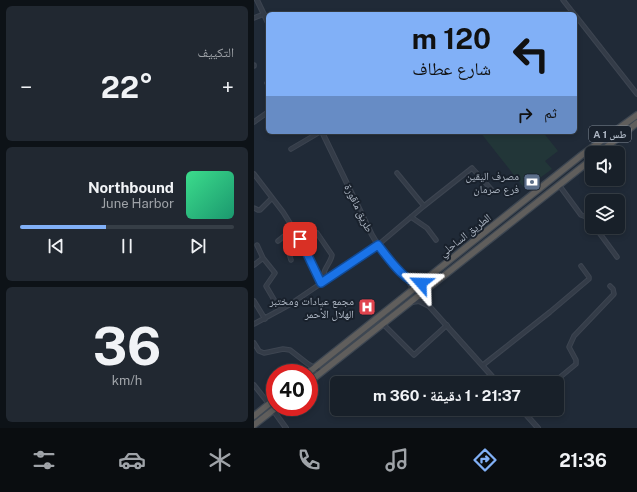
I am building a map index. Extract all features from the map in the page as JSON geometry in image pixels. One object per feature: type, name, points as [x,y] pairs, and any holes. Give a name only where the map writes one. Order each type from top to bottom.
[{"type":"highway","name":"الطريق الساحلي","points":[[318,365],[583,154],[637,115]]},
{"type":"highway","name":"A 1 طس","points":[[608,146],[637,123]]},
{"type":"highway","name":"الطريق الساحلي","points":[[318,375],[585,165]]},
{"type":"highway","points":[[254,416],[266,406]]},
{"type":"highway","points":[[254,425],[266,416]]},
{"type":"street","points":[[257,0],[266,18]]},
{"type":"street","points":[[563,0],[572,12]]},
{"type":"street","points":[[254,18],[264,14]]},
{"type":"street","points":[[577,19],[637,94]]},
{"type":"street","points":[[254,122],[266,113]]},
{"type":"street","points":[[291,149],[317,134]]},
{"type":"street","name":"طريق ماقورة","points":[[322,134],[366,224],[378,245],[406,277],[411,285],[411,290]]},
{"type":"street","points":[[254,324],[280,310],[378,245],[472,168],[492,190]]},
{"type":"street","points":[[397,173],[424,206]]},
{"type":"street","points":[[254,174],[303,244],[321,283]]},
{"type":"street","points":[[559,185],[581,215],[585,216]]},
{"type":"street","points":[[254,208],[260,210],[272,198]]},
{"type":"street","points":[[411,217],[427,228],[436,240]]},
{"type":"street","points":[[278,241],[293,229]]},
{"type":"street","points":[[317,233],[332,255],[325,268],[324,273],[327,279]]},
{"type":"street","points":[[600,234],[617,257]]},
{"type":"street","points":[[291,260],[289,253],[303,244]]},
{"type":"street","points":[[257,245],[263,258],[275,273],[266,286],[280,310]]},
{"type":"street","points":[[254,265],[263,258]]},
{"type":"street","points":[[483,365],[590,278],[581,266]]},
{"type":"street","name":"طريق ماقورة","points":[[406,277],[414,283],[421,283]]},
{"type":"street","points":[[561,376],[576,364],[576,360],[569,347],[574,336],[614,294],[613,289],[610,286]]},
{"type":"street","points":[[430,287],[426,295],[430,306],[492,376]]},
{"type":"street","points":[[254,302],[265,319]]},
{"type":"street","points":[[412,302],[419,302],[430,306]]},
{"type":"street","points":[[383,324],[414,355],[447,325]]},
{"type":"street","points":[[254,343],[261,352],[267,353],[283,349],[290,350],[308,364]]},
{"type":"street","points":[[318,369],[322,372]]},
{"type":"street","points":[[254,385],[266,400]]},
{"type":"street","points":[[279,416],[285,428]]},
{"type":"street","points":[[529,416],[538,428]]},
{"type":"green space","points":[[482,134],[545,134],[558,151],[545,161],[552,169],[525,189]]},
{"type":"place","name":"مصرف اليقين فرع صرمان","points":[[532,182]]},
{"type":"place","name":"مجمع عيادات ومختبر الهلال الأحمر","points":[[367,307]]},
{"type":"route","points":[[300,239],[321,283],[378,245],[406,277],[414,283],[421,283]]}]
